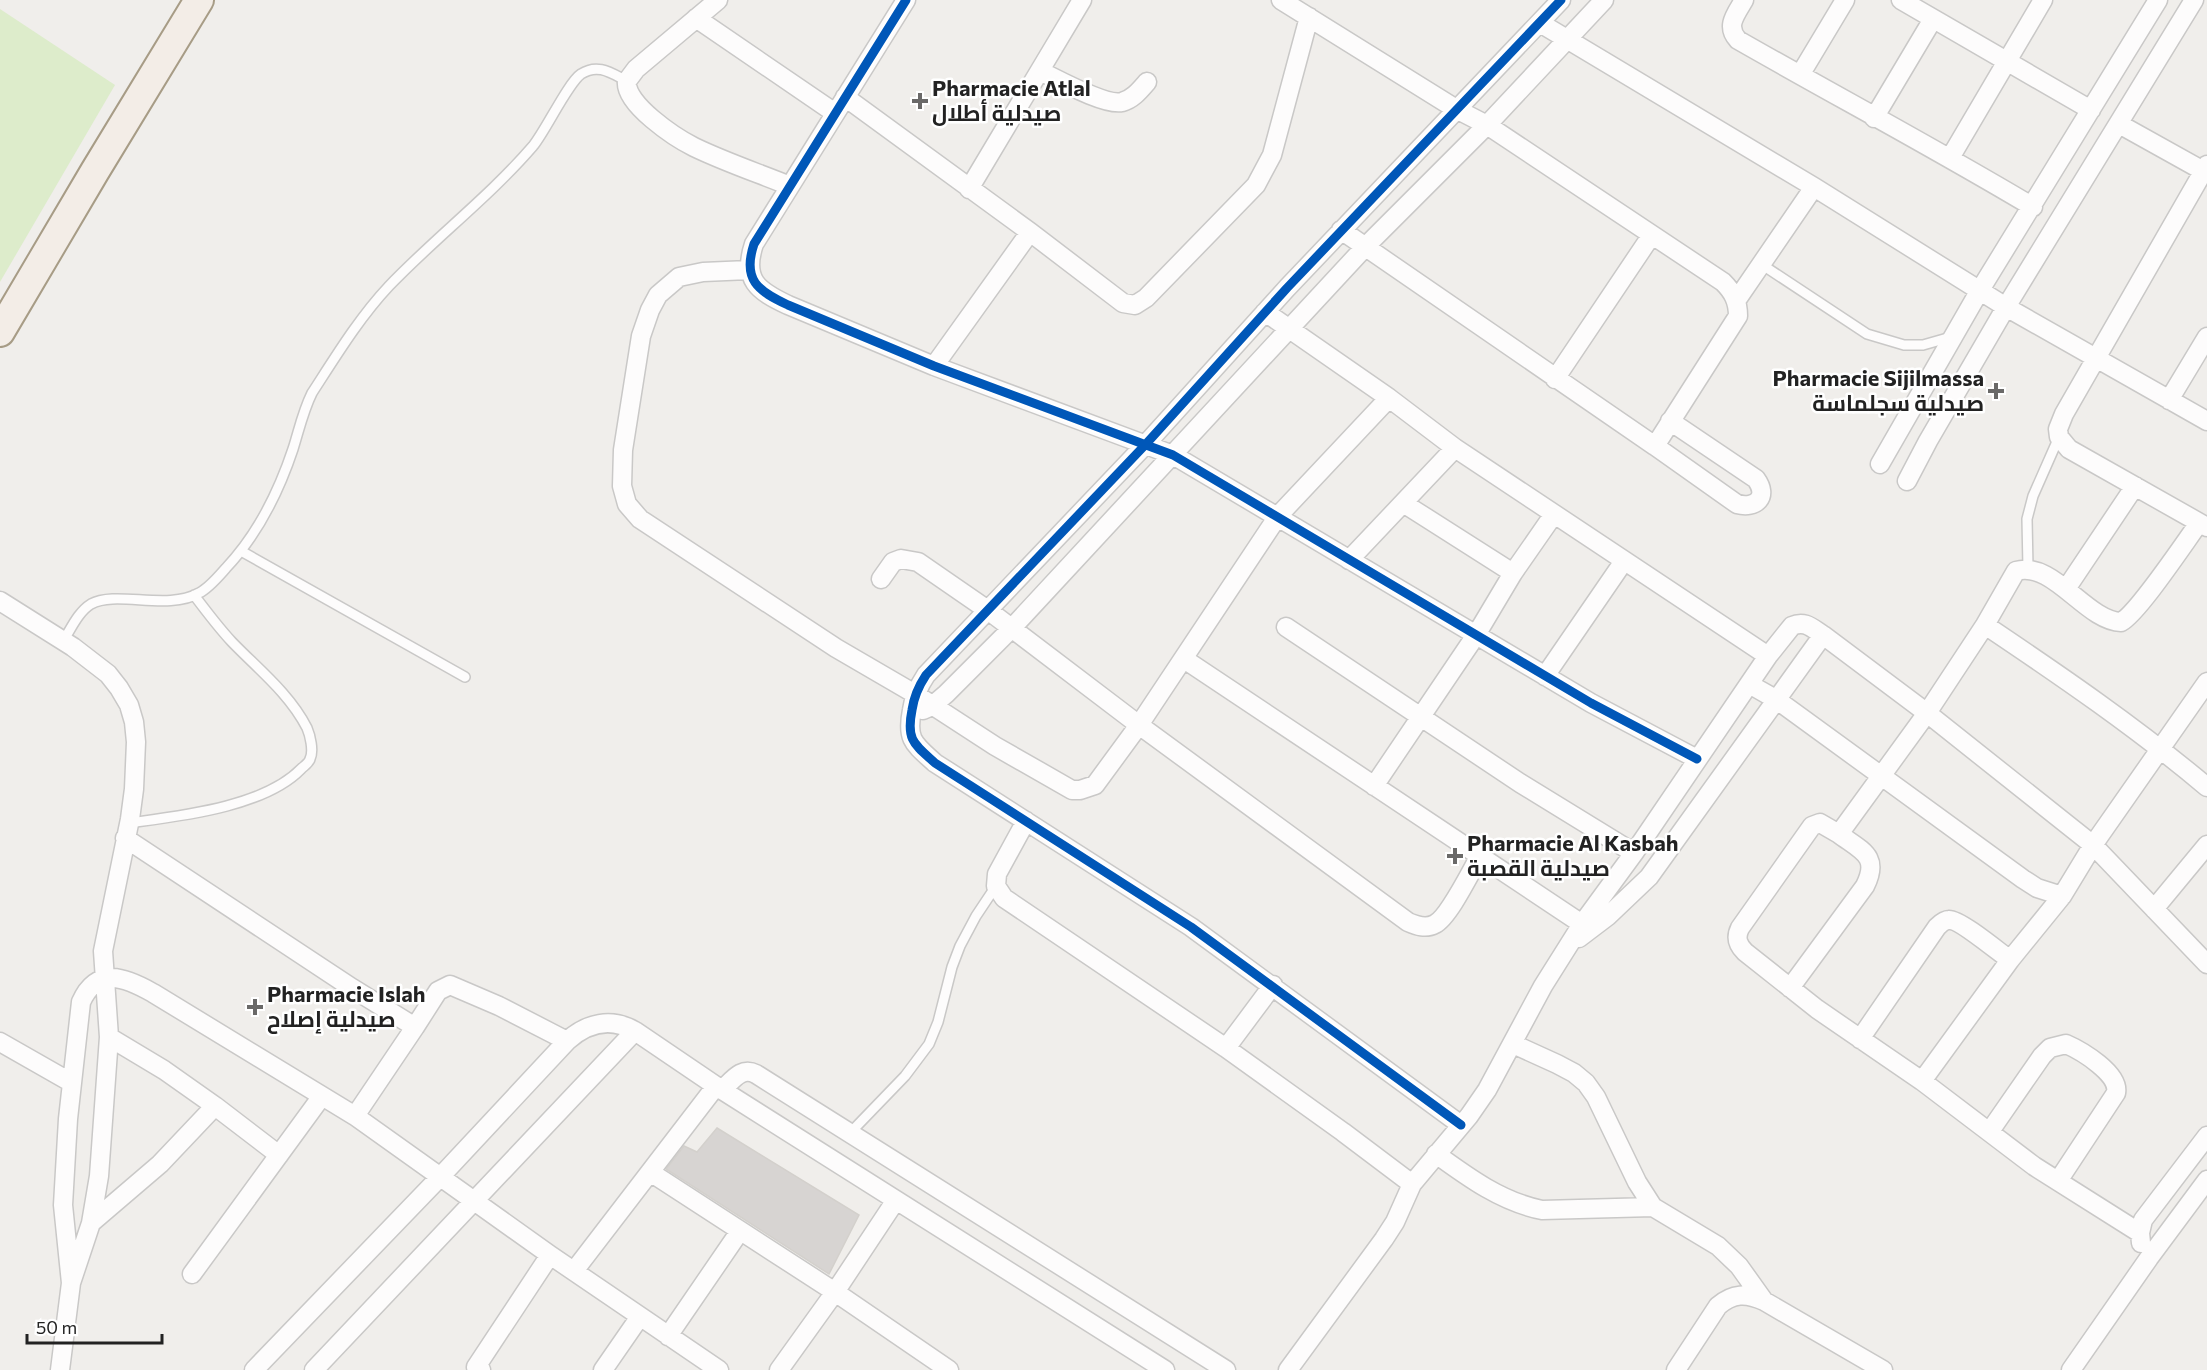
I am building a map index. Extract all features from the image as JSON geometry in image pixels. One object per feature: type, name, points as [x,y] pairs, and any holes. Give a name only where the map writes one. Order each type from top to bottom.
[{"type":"main road","points":[[0,331],[199,0]]},
{"type":"street","points":[[906,0],[754,244],[749,259],[749,270],[755,285],[768,296],[934,366],[1173,455],[1591,703],[1697,759]]},
{"type":"street","points":[[969,189],[1082,0]]},
{"type":"street","points":[[1281,0],[1456,109],[1487,124],[1651,236],[1723,282],[1733,294],[1738,316],[1655,446]]},
{"type":"street","points":[[1461,1125],[1191,927],[969,786],[928,757],[911,738],[909,723],[915,694],[926,675],[989,611],[1146,444],[1265,312],[1561,0]]},
{"type":"street","points":[[911,715],[932,706],[946,694],[1011,629],[1365,247],[1487,124],[1604,0]]},
{"type":"street","points":[[1744,0],[1732,19],[1731,27],[1738,40],[2033,207]]},
{"type":"street","points":[[1800,75],[1845,0]]},
{"type":"street","points":[[1901,0],[2091,110]]},
{"type":"street","points":[[1950,158],[2043,0]]},
{"type":"street","points":[[1880,464],[1980,290],[2158,0]]},
{"type":"street","points":[[1907,482],[1942,416],[2006,307],[2193,0]]},
{"type":"street","points":[[790,186],[694,147],[673,135],[633,99],[628,90],[627,81],[636,69],[706,6],[835,113]]},
{"type":"street","points":[[845,97],[1123,303],[1135,305],[1146,298],[1246,196],[1264,173],[1272,155],[1309,17]]},
{"type":"street","points":[[1874,118],[1933,19]]},
{"type":"street","points":[[1540,23],[1814,187],[2006,307],[2207,421]]},
{"type":"street","points":[[1040,71],[1110,103],[1123,102],[1137,94],[1147,82]]},
{"type":"street","points":[[1839,834],[1927,713],[1985,625],[2016,571],[2028,568],[2041,573],[2106,619],[2124,620],[2204,524],[2069,449],[2059,437],[2058,429],[2064,414],[2206,169],[2119,124]]},
{"type":"street","points":[[1736,301],[1814,187]]},
{"type":"street","points":[[1341,231],[1737,504],[1747,507],[1760,499],[1762,493],[1756,479],[1670,421]]},
{"type":"street","points":[[934,366],[1030,232]]},
{"type":"street","points":[[1556,379],[1651,236]]},
{"type":"street","points":[[749,270],[703,272],[679,277],[658,295],[650,310],[641,336],[623,450],[622,486],[627,504],[640,519],[836,648],[1061,785],[1080,790],[1087,789],[1101,778],[1184,659],[1278,516],[1389,398]]},
{"type":"street","points":[[1265,312],[1389,398],[1455,448],[1768,656]]},
{"type":"street","points":[[2169,400],[2207,337]]},
{"type":"street","points":[[1917,402],[1942,416]]},
{"type":"street","points":[[1348,560],[1455,448]]},
{"type":"street","points":[[2066,589],[2135,486]]},
{"type":"street","points":[[1403,503],[1513,573]]},
{"type":"street","points":[[1374,786],[1422,717],[1476,635],[1513,573],[1554,514]]},
{"type":"street","points":[[881,579],[893,562],[910,560],[918,562],[989,611],[1139,725],[1408,922],[1419,927],[1433,925],[1446,914],[1480,856]]},
{"type":"street","points":[[1545,676],[1624,561]]},
{"type":"street","points":[[0,601],[96,663],[119,688],[129,705],[134,722],[136,742],[134,789],[104,942],[109,1037],[99,1176],[91,1222],[70,1283]]},
{"type":"street","points":[[1288,1370],[1390,1231],[1412,1184],[1487,1090],[1543,986],[1582,924],[1634,853],[1768,656],[1797,624],[1807,624],[1823,635],[1927,713],[2093,845],[2207,964]]},
{"type":"street","points":[[1985,625],[2161,748],[2207,787]]},
{"type":"street","points":[[1286,627],[1520,783],[1634,853]]},
{"type":"street","points":[[1570,944],[1608,916],[1649,877],[1823,635]]},
{"type":"street","points":[[1184,659],[1582,924]]},
{"type":"street","points":[[1922,1081],[2010,960],[2062,896],[2093,845],[2207,682]]},
{"type":"street","points":[[1749,684],[1777,700],[2037,888],[2062,896]]},
{"type":"street","points":[[1026,821],[997,874],[996,886],[1004,898],[1226,1048],[1344,1132],[1412,1184]]},
{"type":"street","points":[[1790,988],[1870,877],[1872,865],[1868,856],[1820,823],[1812,825],[1738,933],[1740,947],[1790,988],[1922,1081],[2034,1166],[2140,1233]]},
{"type":"street","points":[[127,831],[352,988],[415,1027]]},
{"type":"street","points":[[2154,909],[2207,845]]},
{"type":"street","points":[[1860,1039],[1937,927],[1945,920],[1960,923],[2010,960]]},
{"type":"street","points":[[60,1370],[70,1283],[63,1205],[72,1083],[81,1002],[89,987],[105,977],[118,978],[144,987],[355,1116],[550,1256],[719,1370]]},
{"type":"street","points":[[355,1116],[438,991],[450,985],[499,1006],[567,1041]]},
{"type":"street","points":[[1226,1048],[1272,986]]},
{"type":"street","points":[[254,1370],[567,1041],[577,1032],[596,1024],[616,1024],[635,1031],[719,1088],[1165,1370]]},
{"type":"street","points":[[314,1370],[635,1031]]},
{"type":"street","points":[[109,1037],[215,1106],[279,1155]]},
{"type":"street","points":[[0,1042],[72,1083]]},
{"type":"street","points":[[1513,1044],[1574,1073],[1586,1083],[1600,1104],[1637,1182],[1653,1207],[1718,1246],[1739,1266],[1764,1301]]},
{"type":"street","points":[[1990,1131],[2025,1079],[2050,1048],[2066,1044],[2090,1058],[2114,1078],[2116,1093],[2058,1181]]},
{"type":"street","points":[[574,1271],[650,1172],[719,1088],[740,1073],[750,1071],[1226,1370]]},
{"type":"street","points":[[192,1274],[322,1096]]},
{"type":"street","points":[[91,1222],[160,1164],[215,1106]]},
{"type":"street","points":[[831,1159],[850,1133]]},
{"type":"street","points":[[2149,1258],[2140,1241],[2143,1220],[2207,1136]]},
{"type":"street","points":[[1436,1154],[1479,1184],[1526,1207],[1542,1210],[1653,1207]]},
{"type":"street","points":[[650,1172],[950,1370]]},
{"type":"street","points":[[2068,1369],[2207,1180]]},
{"type":"street","points":[[779,1370],[835,1292],[896,1200]]},
{"type":"street","points":[[669,1336],[740,1231]]},
{"type":"street","points":[[477,1369],[550,1256]]},
{"type":"street","points":[[1676,1370],[1718,1306],[1725,1300],[1741,1294],[1764,1301],[1883,1370]]},
{"type":"street","points":[[603,1370],[639,1318]]},
{"type":"lane","points":[[63,641],[84,610],[99,601],[177,600],[194,596],[210,584],[242,551],[261,524],[270,507],[312,393],[374,303],[433,243],[511,170],[535,143],[578,76],[594,68],[603,69],[627,81]]},
{"type":"lane","points":[[1761,264],[1867,334],[1904,345],[1923,345],[1954,336]]},
{"type":"lane","points":[[2028,568],[2027,519],[2032,496],[2059,437]]},
{"type":"lane","points":[[242,551],[465,677]]},
{"type":"lane","points":[[127,831],[233,804],[270,790],[293,777],[310,760],[312,751],[308,730],[296,710],[272,680],[231,641],[194,596]]},
{"type":"lane","points":[[850,1133],[905,1076],[929,1044],[938,1022],[960,946],[996,886]]},
{"type":"green space","points":[[0,9],[115,85],[0,282]]},
{"type":"building","points":[[717,1128],[859,1215],[829,1274],[666,1169],[684,1146],[697,1152]]},
{"type":"cycle path","points":[[906,0],[754,244],[750,267],[755,283],[761,289],[788,305],[934,366],[1173,455],[1591,703],[1697,759]]},
{"type":"cycle path","points":[[1461,1125],[1191,927],[935,763],[913,741],[910,720],[915,696],[926,675],[1146,444],[1287,288],[1561,0]]},
{"type":"place","name":"Pharmacie Atlal صيدلية أطلال","points":[[920,101]]},
{"type":"place","name":"Pharmacie Sijilmassa صيدلية سجلماسة","points":[[1996,391]]},
{"type":"place","name":"Pharmacie Al Kasbah صيدلية القصبة","points":[[1455,856]]},
{"type":"place","name":"Pharmacie Islah صيدلية إصلاح","points":[[255,1007]]}]
